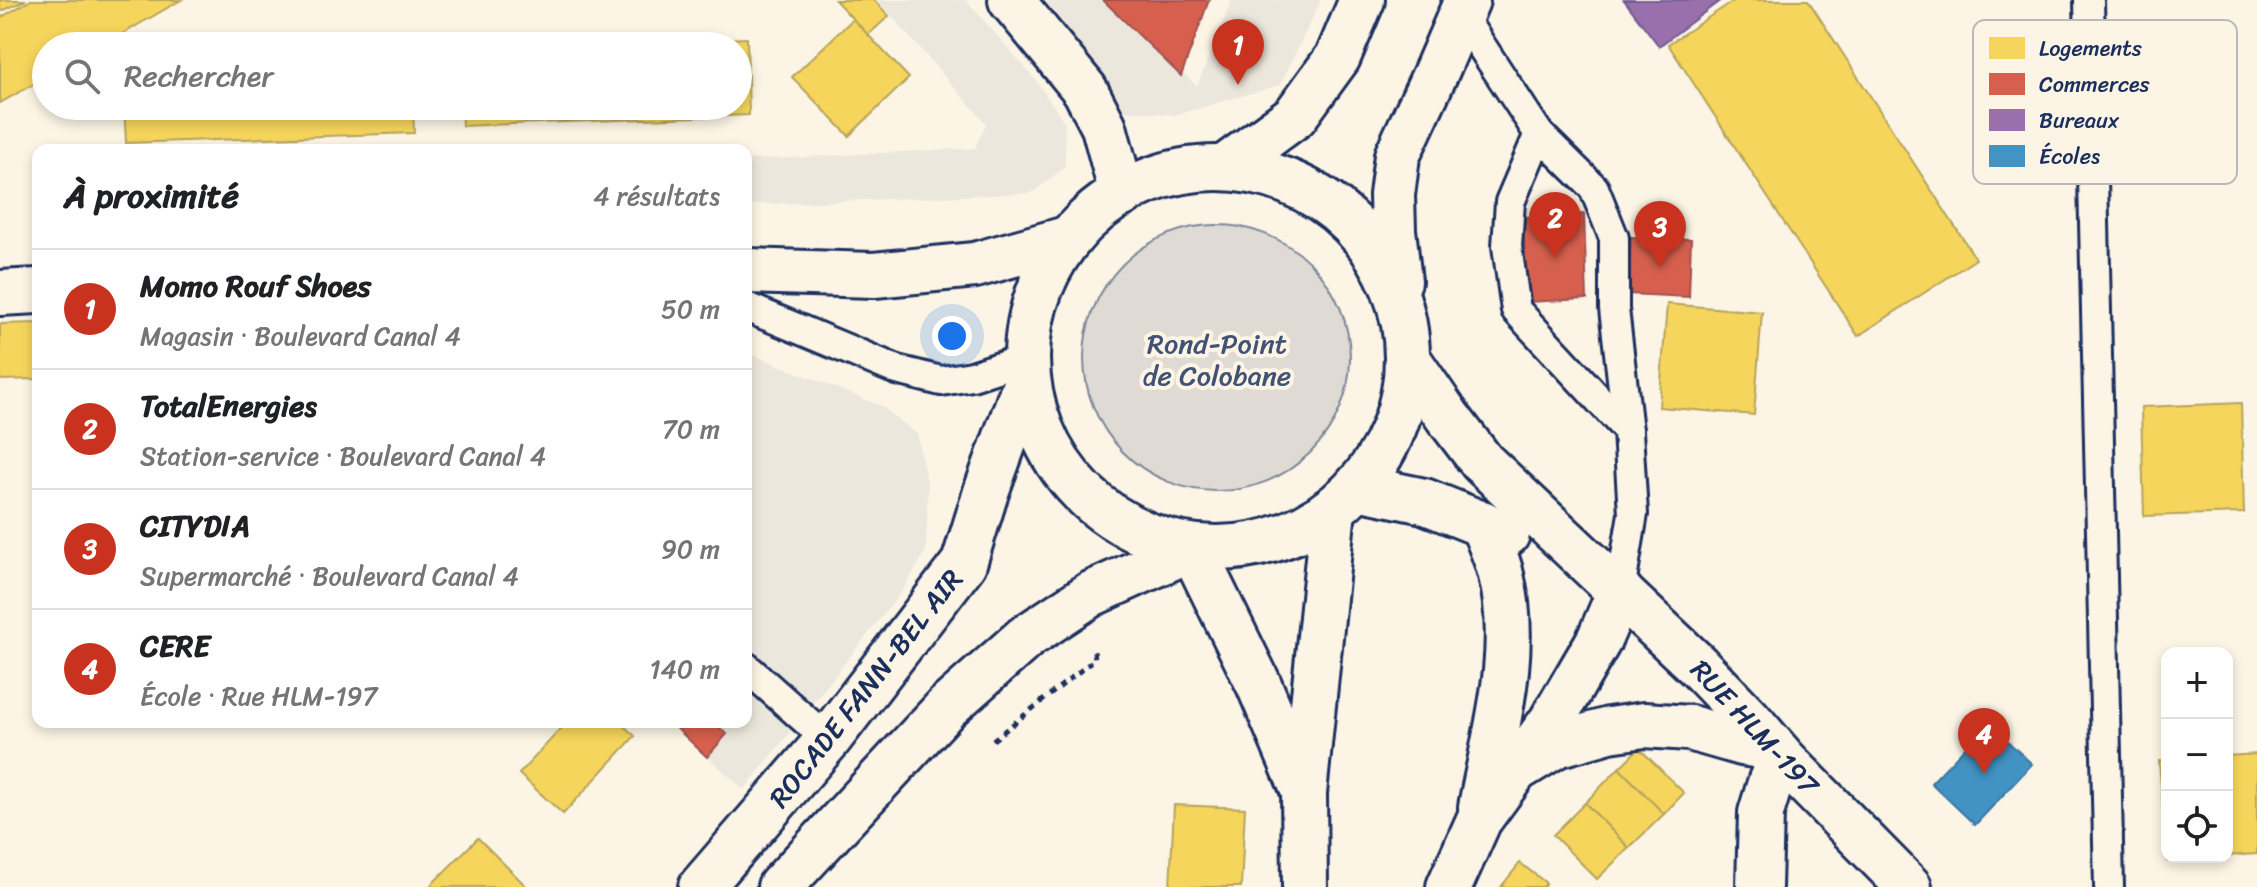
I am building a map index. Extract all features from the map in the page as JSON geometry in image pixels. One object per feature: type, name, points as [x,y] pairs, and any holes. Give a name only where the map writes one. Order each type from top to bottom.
[{"type":"main road","points":[[1011,0],[1085,90],[1104,127],[1122,194]]},
{"type":"main road","points":[[1224,168],[1295,116],[1338,57],[1362,0]]},
{"type":"main road","points":[[1406,339],[1397,292],[1385,266],[1343,214],[1320,196],[1287,180],[1224,168],[1192,169],[1161,176],[1122,194],[1100,208],[1070,238],[1041,287],[1032,314],[1027,369],[1040,430],[1053,456],[1075,486],[1127,528],[1192,548],[1255,545],[1308,526],[1345,499],[1382,453],[1397,420],[1405,387],[1406,339],[1393,230],[1392,195],[1397,156],[1464,8]]},
{"type":"main road","points":[[752,271],[874,275],[975,265],[1070,238]]},
{"type":"main road","points":[[0,293],[32,291]]},
{"type":"main road","name":"RUE HLM-197","points":[[1406,339],[1447,416],[1482,462],[1698,666],[1779,755],[1909,887]]},
{"type":"main road","name":"ROCADE FANN-BEL AIR","points":[[701,887],[828,740],[964,563],[1027,369]]},
{"type":"main road","points":[[1345,499],[1424,501],[1482,523],[1609,581],[1599,640],[1551,722],[1479,820],[1449,887]]},
{"type":"main road","points":[[1305,887],[1304,793],[1345,499]]},
{"type":"main road","points":[[1479,820],[1503,694],[1508,630],[1502,577],[1482,523]]},
{"type":"main road","points":[[1192,548],[1259,685],[1304,793]]},
{"type":"main road","points":[[780,887],[947,707],[1026,637],[1091,594],[1192,548]]},
{"type":"main road","points":[[1516,769],[1556,745],[1609,730],[1644,725],[1690,728],[1779,755],[1761,813],[1759,887]]},
{"type":"lane","points":[[2089,0],[2089,20]]},
{"type":"lane","points":[[1464,8],[1539,134],[1594,188],[1614,238],[1614,309],[1628,431],[1633,514],[1609,581]]},
{"type":"lane","points":[[1539,134],[1510,202],[1507,246],[1516,310],[1628,431]]},
{"type":"lane","points":[[2093,184],[2109,887]]},
{"type":"lane","points":[[752,310],[897,370],[941,381],[1027,369]]},
{"type":"lane","points":[[752,672],[828,740]]},
{"type":"shaded area","points":[[877,0],[966,0],[1035,79],[1065,123],[1065,167],[1032,193],[752,205],[752,160],[975,148],[986,123]]},
{"type":"shaded area","points":[[1045,0],[1105,0],[1197,86],[1232,0],[1321,0],[1280,85],[1175,115],[1125,110],[1109,82]]},
{"type":"shaded area","points":[[752,354],[881,406],[917,434],[928,489],[926,551],[902,591],[744,790],[677,728],[752,728]]},
{"type":"green space","name":"Rond-Point de Colobane","points":[[1217,225],[1268,235],[1311,264],[1340,307],[1350,358],[1340,409],[1311,452],[1268,481],[1217,491],[1166,481],[1123,452],[1094,409],[1084,358],[1094,307],[1123,264],[1166,235]]},
{"type":"building: Logements","points":[[0,0],[26,0],[0,12]]},
{"type":"building: Logements","points":[[31,0],[181,0],[125,32],[32,32],[32,85],[0,103],[0,18]]},
{"type":"building: Logements","points":[[835,0],[874,0],[889,16],[868,35]]},
{"type":"building: Logements","points":[[1735,0],[1808,0],[1976,259],[1858,336],[1668,44]]},
{"type":"building: Logements","points":[[853,19],[909,78],[849,136],[792,77]]},
{"type":"building: Logements","points":[[125,120],[414,120],[414,133],[126,143]]},
{"type":"building: Logements","points":[[462,120],[619,120],[462,126]]},
{"type":"building: Logements","points":[[1667,304],[1762,312],[1754,415],[1659,407]]},
{"type":"building: Logements","points":[[32,323],[32,379],[0,380],[0,324]]},
{"type":"building: Logements","points":[[2241,403],[2244,513],[2144,516],[2141,407]]},
{"type":"building: Logements","points":[[561,728],[626,728],[635,736],[563,814],[519,774]]},
{"type":"building: Logements","points":[[1639,748],[1684,793],[1664,814],[1619,768]]},
{"type":"building: Logements","points":[[2257,754],[2257,854],[2233,856],[2233,756]]},
{"type":"building: Logements","points":[[1619,768],[1664,814],[1629,848],[1585,803]]},
{"type":"building: Logements","points":[[1585,803],[1629,848],[1597,879],[1553,835]]},
{"type":"building: Logements","points":[[1174,805],[1245,808],[1241,887],[1170,887]]},
{"type":"building: Logements","points":[[478,838],[527,887],[429,887]]},
{"type":"building: Logements","points":[[1520,863],[1546,883],[1543,887],[1501,887]]},
{"type":"building: Commerces","points":[[1103,0],[1209,0],[1181,76]]},
{"type":"building: Commerces","points":[[1584,214],[1587,299],[1527,302],[1523,217]]},
{"type":"building: Commerces","points":[[1631,237],[1691,239],[1689,297],[1628,294]]},
{"type":"building: Commerces","points":[[676,728],[720,728],[727,734],[707,757]]},
{"type":"building: Bureaux","points":[[1624,0],[1721,0],[1659,46]]},
{"type":"building: Écoles","points":[[1988,723],[2032,764],[1975,825],[1931,783]]},
{"type":"place","name":"Momo Rouf Shoes","points":[[1238,85]]},
{"type":"place","name":"TotalEnergies","points":[[1555,258]]},
{"type":"place","name":"CITYDIA","points":[[1660,267]]},
{"type":"place","name":"CERE","points":[[1984,774]]}]
